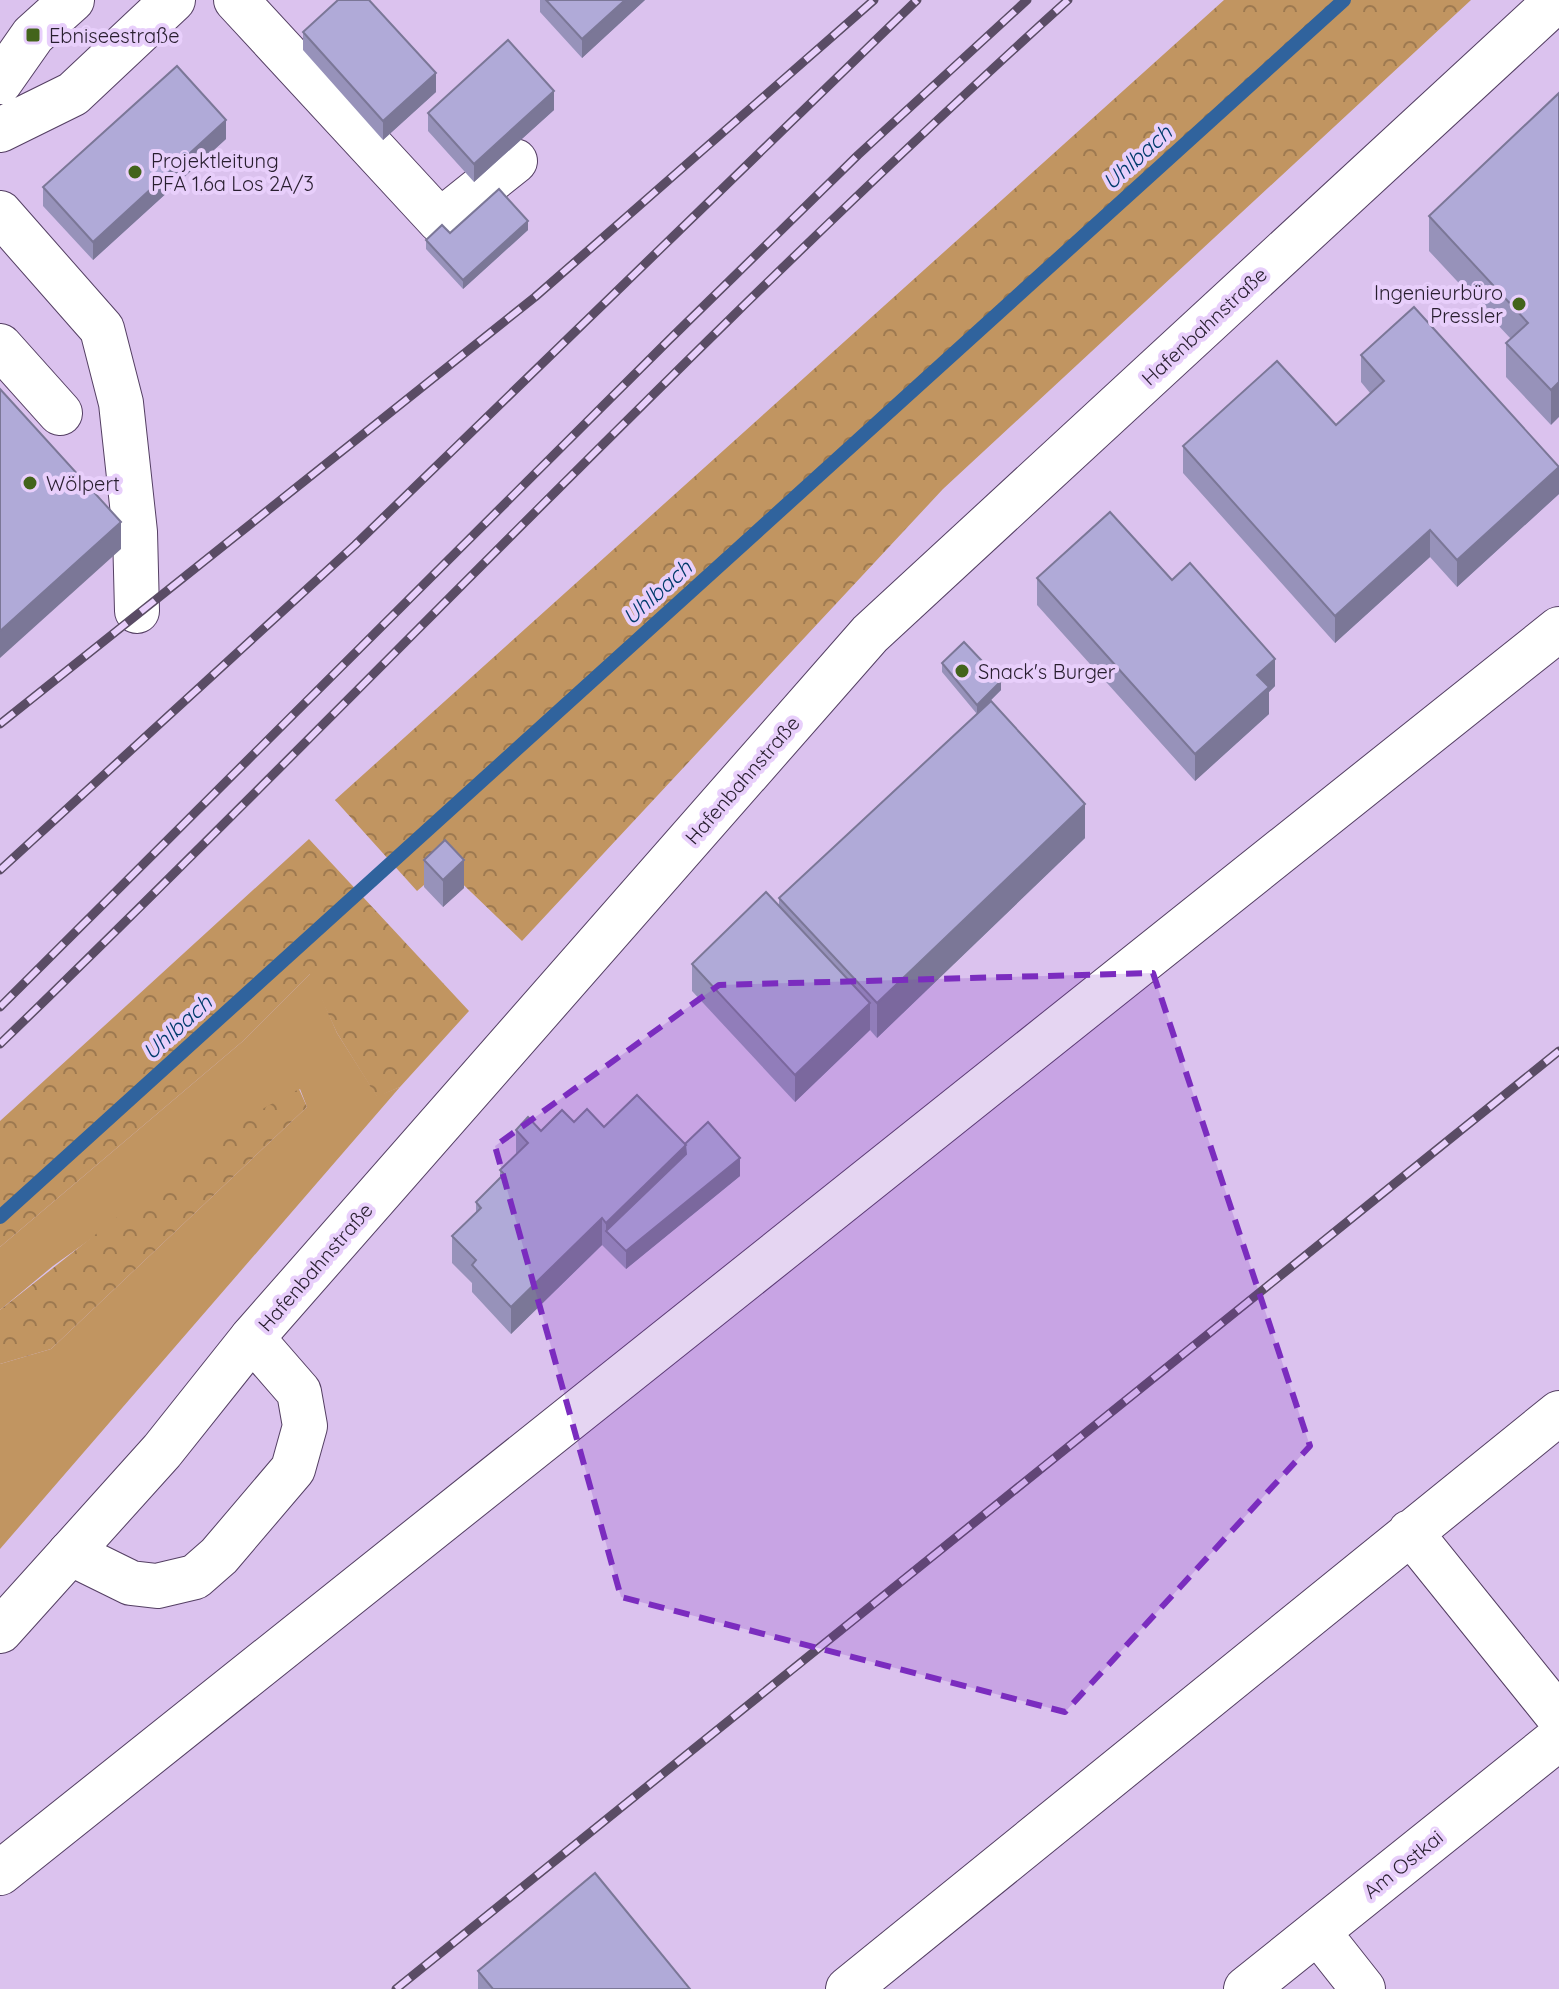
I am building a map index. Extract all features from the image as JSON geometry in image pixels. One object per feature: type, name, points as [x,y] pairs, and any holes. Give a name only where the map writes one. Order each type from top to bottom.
[{"type":"main road","points":[[0,82],[33,35],[72,0]]},
{"type":"main road","points":[[0,130],[73,94],[173,0]]},
{"type":"main road","points":[[236,0],[440,221],[515,161]]},
{"type":"main road","name":"Hafenbahnstraße","points":[[0,1631],[162,1451],[252,1338],[870,634],[1557,0]]},
{"type":"main road","points":[[0,213],[102,329],[121,403],[135,532],[137,611]]},
{"type":"main road","points":[[0,346],[60,413]]},
{"type":"main road","points":[[0,1873],[1559,629]]},
{"type":"main road","points":[[70,1553],[131,1583],[157,1586],[195,1577],[219,1556],[284,1480],[293,1469],[305,1426],[299,1392],[252,1338]]},
{"type":"main road","points":[[848,1989],[1559,1413]]},
{"type":"main road","points":[[1410,1532],[1559,1717]]},
{"type":"main road","name":"Am Ostkai","points":[[1246,1989],[1559,1738]]},
{"type":"main road","points":[[1318,1932],[1363,1989]]},
{"type":"highlighted area","points":[[1153,973],[1310,1446],[1065,1712],[621,1597],[495,1146],[719,985]]},
{"type":"green space","points":[[1224,0],[1471,0],[943,489],[522,941],[445,867],[417,891],[335,800]]},
{"type":"green space","points":[[309,839],[469,1011],[400,1087],[377,1097],[337,1033],[310,974],[243,1041],[0,1247],[0,1121]]},
{"type":"green space","points":[[311,973],[337,1033],[377,1096],[400,1087],[0,1549],[0,1364],[51,1349],[307,1107],[300,1089],[53,1266],[0,1310],[0,1247],[243,1041]]},
{"type":"green space","points":[[299,1089],[307,1107],[51,1349],[0,1364],[0,1310],[235,1124]]},
{"type":"building","points":[[338,0],[369,0],[436,73],[383,121],[303,32]]},
{"type":"building","points":[[546,0],[625,0],[582,39]]},
{"type":"building","points":[[508,40],[554,91],[474,164],[428,113]]},
{"type":"building","name":"Projektleitung PFA 1.6a Los 2A/3","points":[[177,66],[226,120],[93,242],[43,187]]},
{"type":"building","name":"Ingenieurbüro Pressler","points":[[1559,93],[1559,382],[1551,390],[1506,343],[1528,323],[1429,216]]},
{"type":"building","points":[[499,189],[528,221],[463,280],[426,240],[442,225],[450,233]]},
{"type":"building","points":[[1414,307],[1559,467],[1457,560],[1430,530],[1335,616],[1183,446],[1277,361],[1336,425],[1384,381],[1361,355]]},
{"type":"building","name":"Wölpert","points":[[0,389],[121,522],[0,631]]},
{"type":"building","points":[[1110,512],[1172,580],[1190,563],[1275,659],[1257,675],[1269,687],[1195,754],[1037,578]]},
{"type":"building","points":[[964,642],[1001,681],[977,705],[942,663]]},
{"type":"building","points":[[991,701],[1085,804],[877,1003],[779,898]]},
{"type":"building","points":[[445,840],[464,860],[443,880],[424,860]]},
{"type":"building","points":[[766,892],[870,1003],[795,1075],[692,964]]},
{"type":"building","points":[[637,1095],[686,1145],[606,1223],[602,1218],[511,1307],[472,1265],[476,1260],[452,1236],[481,1208],[476,1202],[504,1174],[500,1170],[528,1143],[516,1130],[528,1117],[541,1131],[562,1110],[574,1122],[587,1109],[604,1127]]},
{"type":"building","points":[[708,1122],[740,1158],[626,1251],[606,1231],[686,1154],[685,1144]]},
{"type":"building","points":[[595,1873],[690,1989],[493,1989],[478,1971]]},
{"type":"waterway","name":"Uhlbach","points":[[0,1217],[1344,0]]},
{"type":"railway","points":[[0,724],[535,297],[874,0]]},
{"type":"railway","points":[[0,870],[355,545],[917,0]]},
{"type":"railway","points":[[0,1007],[669,340],[858,155],[1027,0]]},
{"type":"railway","points":[[0,1044],[795,255],[1068,0]]},
{"type":"railway","points":[[396,1989],[1559,1051]]},
{"type":"place","name":"Ebniseestraße","points":[[33,35]]},
{"type":"place","name":"Projektleitung PFA 1.6a Los 2A/3","points":[[135,172]]},
{"type":"place","name":"Ingenieurbüro Pressler","points":[[1519,304]]},
{"type":"place","name":"Wölpert","points":[[30,483]]},
{"type":"place","name":"Snack's Burger","points":[[962,671]]}]
